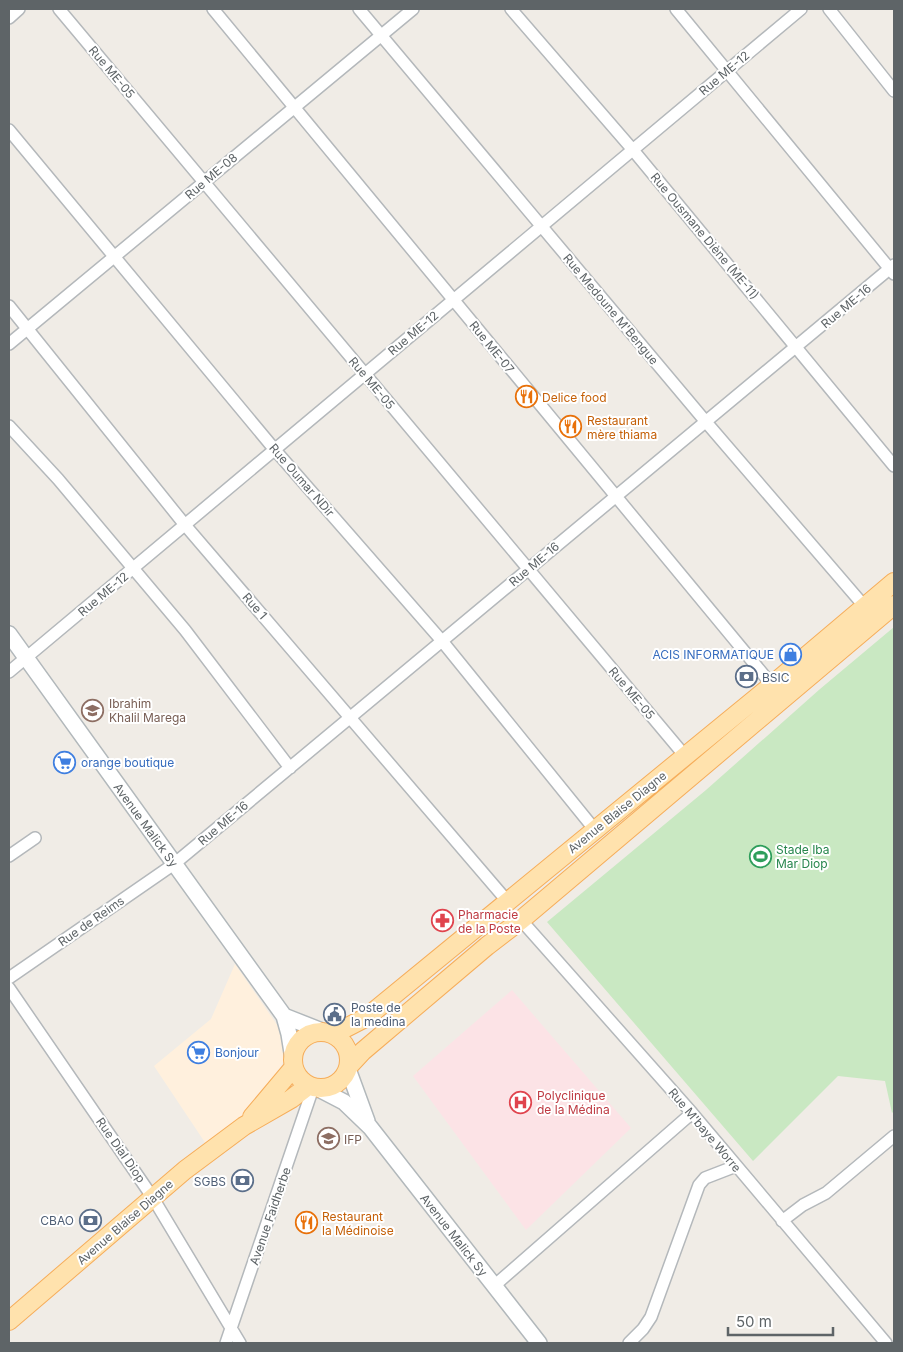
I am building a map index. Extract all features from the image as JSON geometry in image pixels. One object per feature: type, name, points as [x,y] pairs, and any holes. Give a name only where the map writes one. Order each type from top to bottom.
[{"type":"main road","name":"Avenue Blaise Diagne","points":[[328,1033],[367,1017],[772,685],[894,582]]},
{"type":"main road","name":"Avenue Blaise Diagne","points":[[349,1067],[374,1042],[480,952],[521,920],[894,605]]},
{"type":"main road","name":"Avenue Malick Sy","points":[[9,634],[284,1016],[289,1034],[293,1063]]},
{"type":"main road","points":[[284,1016],[328,1033],[341,1040],[347,1047],[350,1056],[349,1067],[344,1078],[328,1088],[313,1088],[302,1081],[293,1063],[299,1042],[305,1036],[328,1033]]},
{"type":"main road","name":"Avenue Blaise Diagne","points":[[244,1126],[293,1063]]},
{"type":"main road","name":"Avenue Malick Sy","points":[[349,1067],[370,1127]]},
{"type":"main road","name":"Avenue Blaise Diagne","points":[[9,1321],[185,1170],[244,1126],[313,1088]]},
{"type":"main road","name":"Avenue Malick Sy","points":[[313,1088],[344,1102],[370,1127],[538,1343]]},
{"type":"street","points":[[9,18],[20,9]]},
{"type":"street","name":"Rue ME-05","points":[[59,9],[685,756]]},
{"type":"street","name":"Rue ME-07","points":[[212,9],[454,299],[615,498],[772,685]]},
{"type":"street","name":"Rue Medoune M'Bengue","points":[[359,9],[865,608]]},
{"type":"street","name":"Rue ME-08","points":[[9,344],[413,9]]},
{"type":"street","name":"Rue Ousmane Diène (ME-11)","points":[[511,9],[633,150],[894,466]]},
{"type":"street","points":[[676,9],[893,269]]},
{"type":"street","name":"Rue ME-12","points":[[9,672],[801,9]]},
{"type":"street","points":[[829,9],[894,91]]},
{"type":"street","name":"Rue Oumar NDir","points":[[9,130],[275,450],[442,641],[595,830]]},
{"type":"street","name":"Rue ME-16","points":[[174,864],[796,346],[893,269]]},
{"type":"street","name":"Rue 1","points":[[9,306],[185,525],[508,902]]},
{"type":"street","points":[[9,426],[58,479],[185,630],[290,768]]},
{"type":"street","points":[[9,856],[35,838]]},
{"type":"street","name":"Rue de Reims","points":[[9,978],[174,864]]},
{"type":"street","name":"Rue M'baye Worre","points":[[521,920],[692,1113],[886,1343]]},
{"type":"street","name":"Rue Dial Diop","points":[[9,988],[153,1198],[240,1343]]},
{"type":"street","name":"Avenue Faidherbe","points":[[226,1343],[313,1088]]},
{"type":"street","points":[[494,1286],[692,1113]]},
{"type":"street","points":[[782,1221],[803,1205],[826,1193],[894,1136]]},
{"type":"street","points":[[629,1343],[643,1330],[651,1317],[699,1185],[705,1178],[736,1166]]},
{"type":"shaded area","points":[[235,964],[282,1032],[286,1054],[281,1067],[243,1119],[206,1144],[154,1066],[211,1019]]},
{"type":"shaded area","name":"Polyclinique de la Médina","points":[[512,990],[631,1128],[526,1230],[413,1076]]},
{"type":"green space","name":"Stade Iba Mar Diop","points":[[894,627],[894,1111],[892,1113],[885,1081],[838,1076],[753,1161],[547,922],[706,790],[820,689]]},
{"type":"place","name":"Delice food","points":[[526,397]]},
{"type":"place","name":"Restaurant mère thiama","points":[[571,427]]},
{"type":"place","name":"ACIS INFORMATIQUE","points":[[790,654]]},
{"type":"place","name":"BSIC","points":[[746,677]]},
{"type":"place","name":"Ibrahim Khalil Marega","points":[[93,710]]},
{"type":"place","name":"orange boutique","points":[[65,762]]},
{"type":"place","name":"Stade Iba Mar Diop","points":[[760,856]]},
{"type":"place","name":"Pharmacie de la Poste","points":[[442,921]]},
{"type":"place","name":"Poste de la medina","points":[[335,1014]]},
{"type":"place","name":"Bonjour","points":[[199,1052]]},
{"type":"place","name":"Polyclinique de la Médina","points":[[521,1102]]},
{"type":"place","name":"IFP","points":[[328,1139]]},
{"type":"place","name":"SGBS","points":[[242,1181]]},
{"type":"place","name":"CBAO","points":[[90,1220]]},
{"type":"place","name":"Restaurant la Médinoise","points":[[306,1223]]}]
